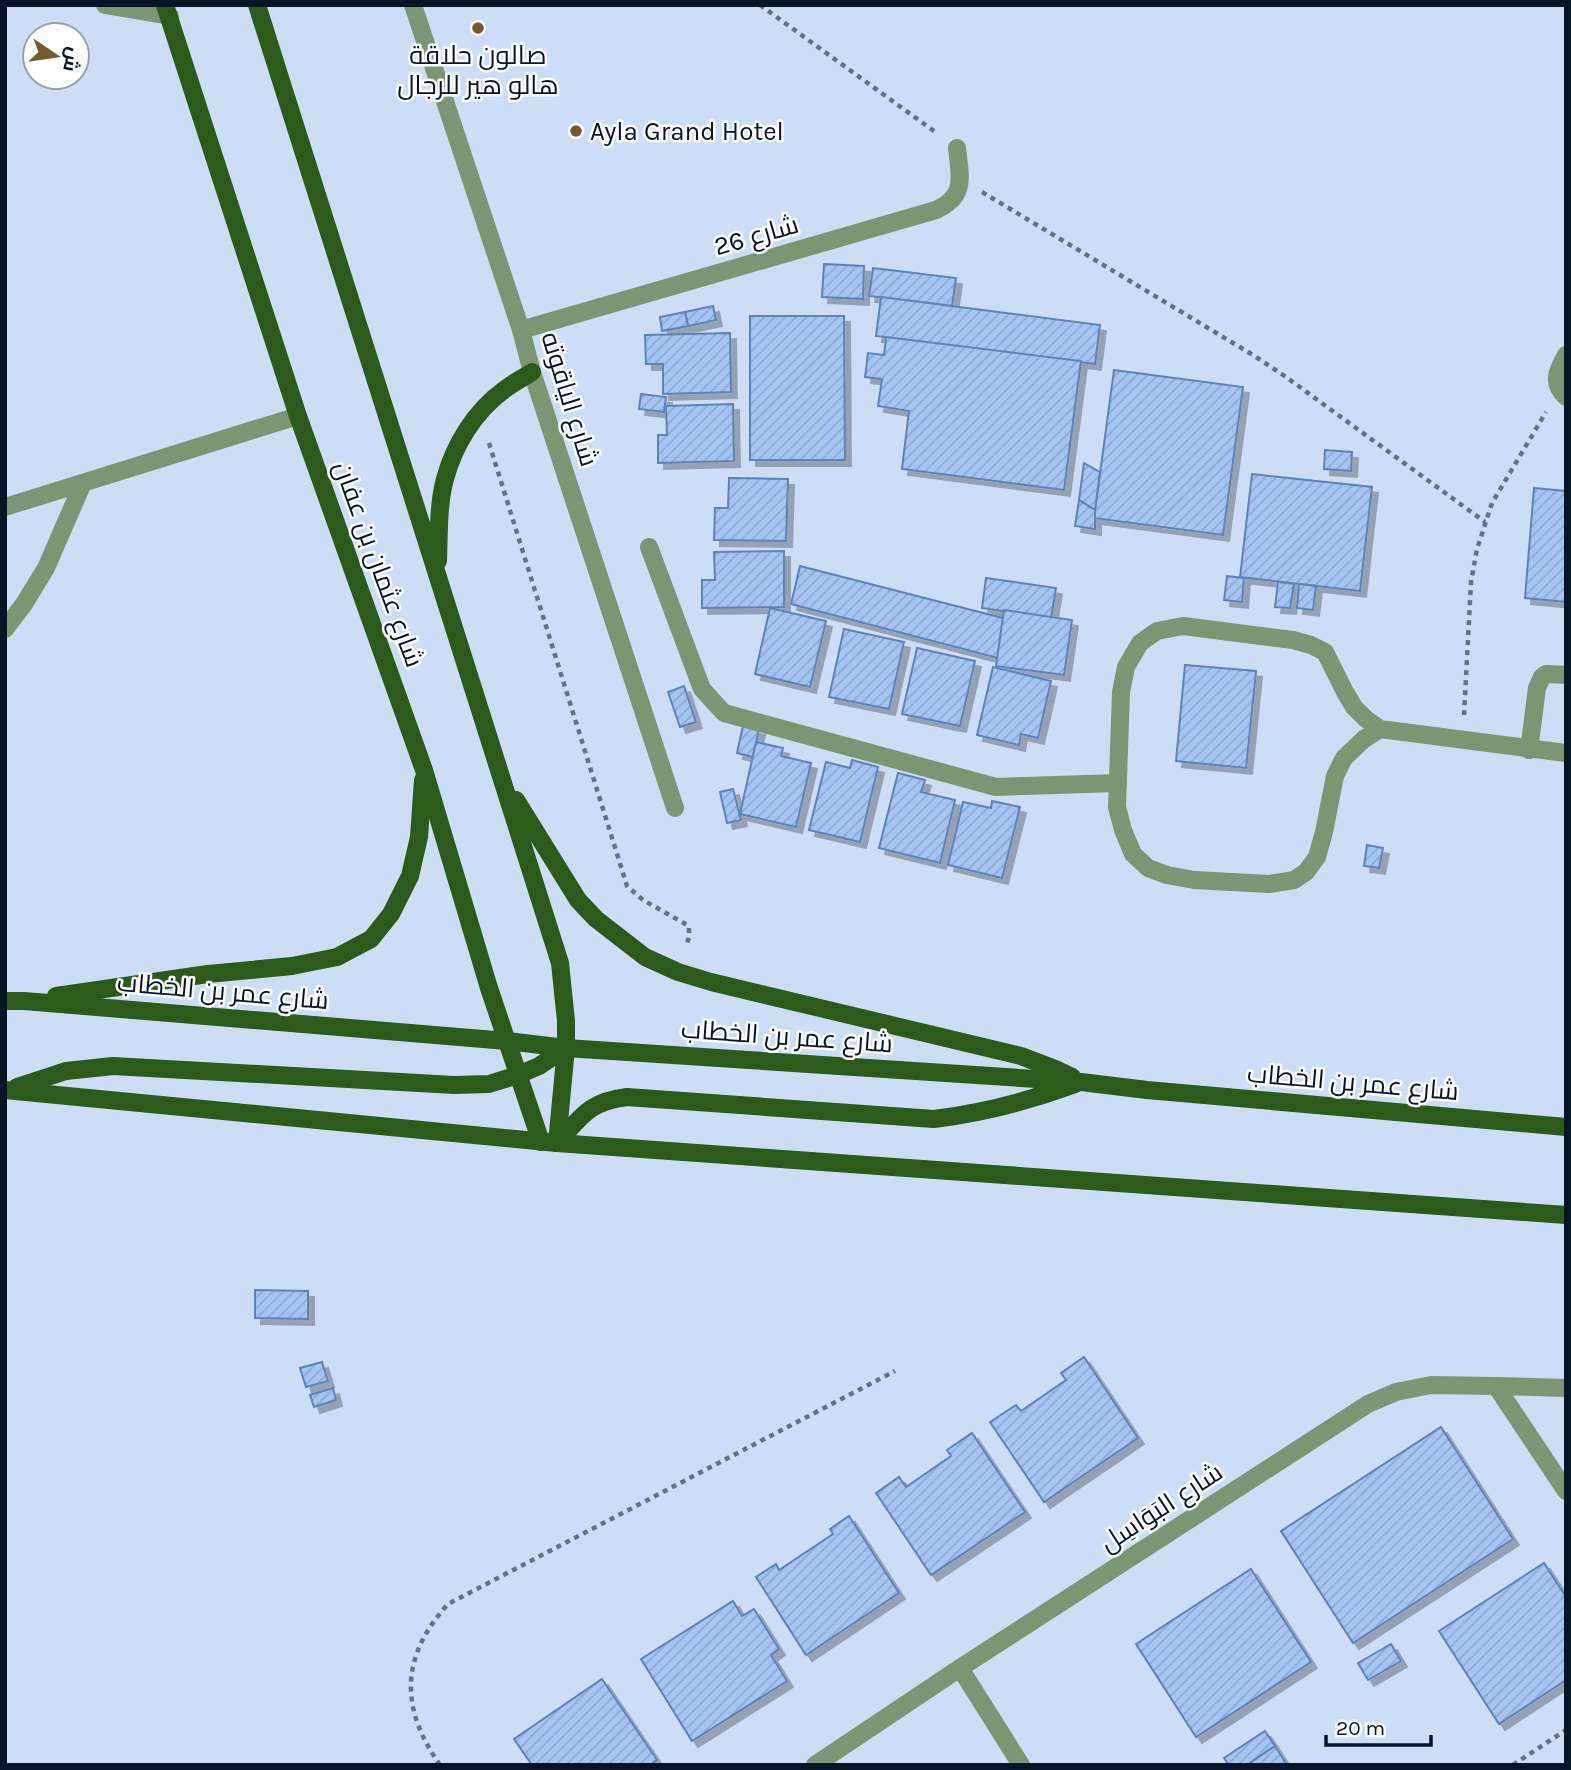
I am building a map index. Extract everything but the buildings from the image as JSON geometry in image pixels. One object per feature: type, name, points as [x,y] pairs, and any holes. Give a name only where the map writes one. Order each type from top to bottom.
[{"type":"main road","name":"شارع عثمان بن عفان","points":[[257,5],[560,962],[566,1048],[549,1142]]},
{"type":"main road","name":"شارع عثمان بن عفان","points":[[168,11],[298,416],[424,770],[517,1075],[549,1142]]},
{"type":"main road","points":[[438,575],[439,523],[445,480],[460,441],[479,413],[503,391],[532,372]]},
{"type":"main road","points":[[24,1001],[208,974],[292,966],[337,957],[371,939],[391,914],[410,876],[419,837],[424,770]]},
{"type":"main road","points":[[502,776],[578,900],[596,919],[645,957],[677,972],[711,982],[1021,1056],[1082,1082]]},
{"type":"main road","name":"شارع عمر بن الخطاب","points":[[5,1001],[566,1048],[1082,1082],[1566,1127]]},
{"type":"main road","points":[[8,1090],[66,1071],[113,1066],[454,1085],[489,1084],[539,1066],[566,1048]]},
{"type":"main road","points":[[549,1142],[591,1107],[609,1099],[627,1097],[934,1119],[968,1115],[1026,1101],[1082,1082]]},
{"type":"main road","points":[[8,1090],[549,1142],[1566,1215]]},
{"type":"street","points":[[105,5],[168,11]]},
{"type":"street","name":"شارع الياقوته","points":[[413,5],[675,808]]},
{"type":"street","points":[[957,148],[960,179]]},
{"type":"street","name":"شارع 26","points":[[521,330],[936,210],[954,199],[960,179]]},
{"type":"street","points":[[1562,394],[1556,381],[1566,355]]},
{"type":"street","points":[[5,507],[298,416]]},
{"type":"street","points":[[5,629],[46,568],[83,483]]},
{"type":"street","points":[[649,547],[702,689],[723,713],[996,787],[1118,783]]},
{"type":"street","points":[[1380,729],[1364,739],[1344,758],[1335,776],[1317,857],[1306,872],[1294,880],[1269,884],[1194,880],[1148,868],[1133,854],[1117,807],[1121,692],[1126,667],[1140,643],[1157,631],[1183,626],[1293,640],[1311,645],[1325,652],[1354,707],[1380,729],[1566,754]]},
{"type":"street","points":[[1530,750],[1538,682],[1546,674],[1566,675]]},
{"type":"street","name":"شارع البَوَاسِل","points":[[814,1765],[1368,1404],[1396,1392],[1431,1385],[1566,1388]]},
{"type":"street","points":[[1496,1385],[1566,1492]]},
{"type":"street","points":[[960,1668],[1021,1765]]},
{"type":"path","points":[[760,5],[957,148]]},
{"type":"path","points":[[960,179],[1253,355],[1321,401],[1485,522]]},
{"type":"path","points":[[1462,740],[1471,582],[1477,549],[1492,503],[1562,394]]},
{"type":"path","points":[[479,413],[628,886],[643,900],[688,926],[689,936],[677,972]]},
{"type":"path","points":[[440,1765],[419,1730],[412,1707],[411,1683],[422,1639],[433,1620],[448,1604],[895,1371]]},
{"type":"path","points":[[1513,1765],[1566,1730]]},
{"type":"place","name":"صالون حلاقة هالو هير للرجال","points":[[478,28]]},
{"type":"place","name":"Ayla Grand Hotel","points":[[576,131]]}]
